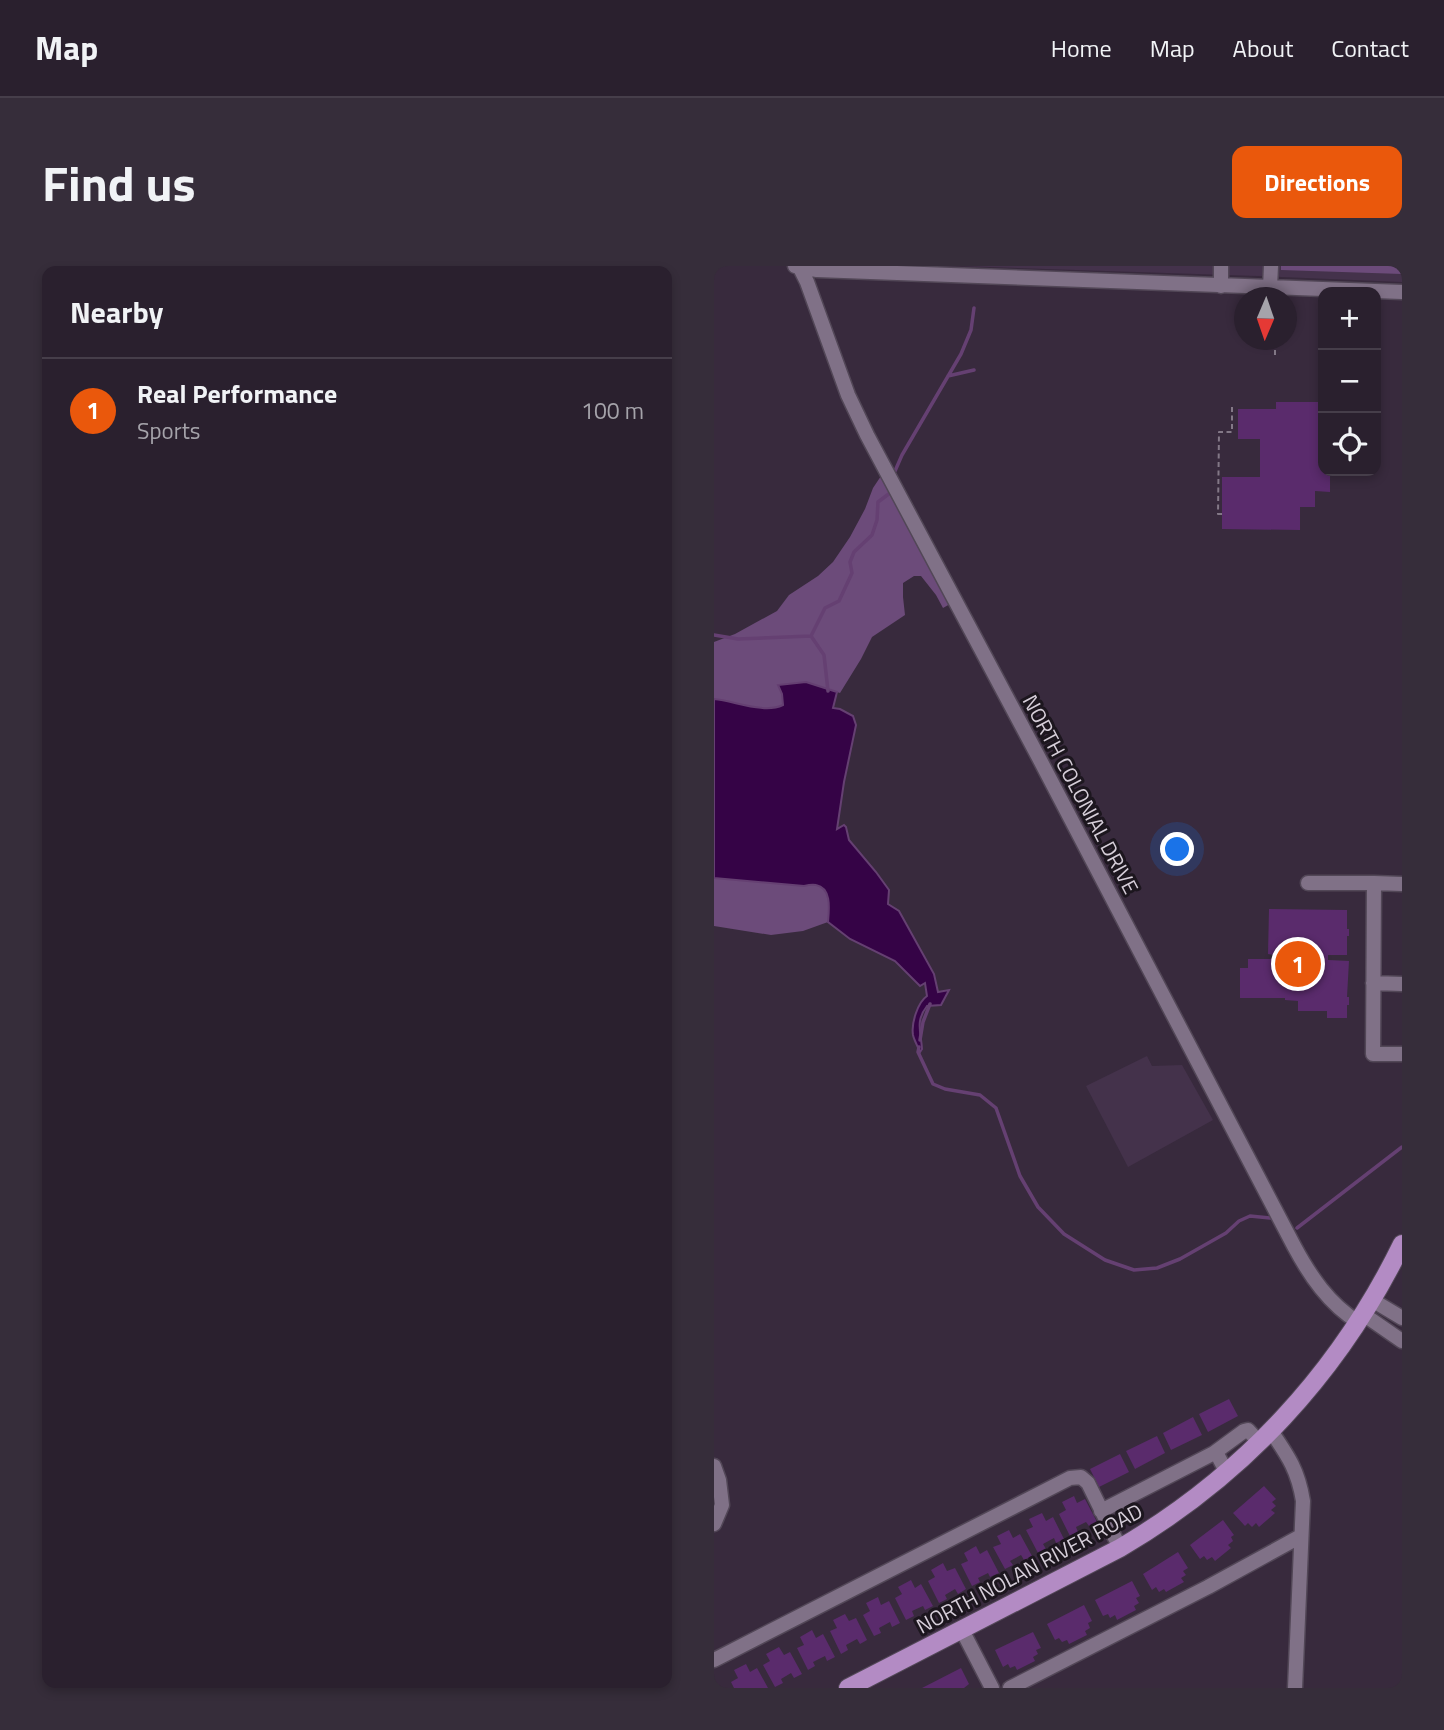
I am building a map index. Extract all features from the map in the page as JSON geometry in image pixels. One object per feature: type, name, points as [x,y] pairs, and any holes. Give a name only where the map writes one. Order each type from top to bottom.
[{"type":"main road","name":"NORTH NOLAN RIVER ROAD","points":[[848,1688],[1120,1548],[1151,1530],[1227,1473],[1266,1437],[1315,1382],[1365,1312],[1402,1244]]},
{"type":"street","points":[[798,266],[817,270],[1270,287],[1271,266]]},
{"type":"street","name":"NORTH COLONIAL DRIVE","points":[[798,266],[807,282],[848,395],[867,435],[1298,1253],[1324,1293],[1338,1308],[1365,1312]]},
{"type":"street","points":[[1128,283],[1129,266]]},
{"type":"street","points":[[1221,266],[1221,286]]},
{"type":"street","points":[[1297,288],[1402,292]]},
{"type":"street","points":[[1308,883],[1402,884]]},
{"type":"street","points":[[1374,883],[1373,1054],[1402,1054]]},
{"type":"street","points":[[1373,983],[1402,984]]},
{"type":"street","points":[[1365,1312],[1402,1318]]},
{"type":"street","points":[[1365,1312],[1402,1341]]},
{"type":"street","points":[[1101,1511],[1214,1453],[1244,1431],[1266,1437],[1292,1462],[1300,1481],[1303,1501],[1295,1688]]},
{"type":"street","points":[[1214,1453],[1227,1473]]},
{"type":"street","points":[[714,1466],[722,1505],[714,1524]]},
{"type":"street","points":[[714,1660],[1070,1478],[1084,1479],[1120,1548]]},
{"type":"street","points":[[1010,1688],[1301,1536]]},
{"type":"street","points":[[962,1630],[992,1688]]},
{"type":"path","points":[[1274,350],[1275,355]]},
{"type":"path","points":[[1222,514],[1219,514],[1219,432],[1232,432],[1232,407]]},
{"type":"shaded area","points":[[960,266],[1402,266],[1402,282],[1257,276]]},
{"type":"shaded area","points":[[1281,266],[1402,266],[1402,274],[1281,270]]},
{"type":"shaded area","points":[[881,476],[950,604],[943,608],[921,576],[914,576],[903,583],[905,615],[872,637],[840,693],[806,682],[778,686],[783,706],[776,708],[759,708],[714,699],[714,642],[777,611],[789,595],[818,576],[833,562],[850,537]]},
{"type":"shaded area","points":[[806,682],[837,692],[833,708],[853,716],[856,725],[837,829],[844,825],[846,827],[849,840],[889,890],[888,904],[899,911],[934,974],[938,992],[949,990],[941,1005],[927,1006],[923,1011],[920,1022],[920,1052],[913,1030],[918,1008],[927,996],[925,983],[920,986],[895,961],[850,939],[828,922],[825,890],[814,885],[714,878],[714,699],[758,708],[775,707],[783,705],[778,685]]},
{"type":"shaded area","points":[[714,878],[821,887],[828,900],[828,922],[803,931],[771,935],[714,926]]},
{"type":"shaded area","points":[[1147,1056],[1152,1066],[1182,1065],[1213,1120],[1128,1167],[1086,1086]]},
{"type":"building","points":[[1276,402],[1318,402],[1318,476],[1330,476],[1330,492],[1315,491],[1315,507],[1300,507],[1300,530],[1222,529],[1222,477],[1260,477],[1260,439],[1238,439],[1238,409],[1276,409]]},
{"type":"building","points":[[1269,909],[1347,910],[1347,955],[1328,955],[1328,960],[1349,961],[1347,1018],[1327,1018],[1327,1011],[1298,1011],[1298,1001],[1285,998],[1240,998],[1240,968],[1248,968],[1248,959],[1274,959],[1274,955],[1268,954]]},
{"type":"building","points":[[1229,1399],[1238,1416],[1208,1432],[1199,1414]]},
{"type":"building","points":[[1193,1417],[1202,1435],[1171,1450],[1163,1433]]},
{"type":"building","points":[[1157,1436],[1165,1453],[1135,1469],[1126,1451]]},
{"type":"building","points":[[1120,1454],[1129,1472],[1099,1487],[1090,1469]]},
{"type":"building","points":[[1264,1486],[1276,1499],[1272,1502],[1276,1506],[1271,1510],[1275,1513],[1259,1527],[1256,1523],[1252,1527],[1248,1523],[1245,1526],[1233,1513]]},
{"type":"building","points":[[1074,1496],[1077,1503],[1085,1499],[1097,1522],[1089,1526],[1086,1522],[1076,1527],[1078,1532],[1070,1536],[1059,1514],[1066,1510],[1062,1502]]},
{"type":"building","points":[[1042,1513],[1046,1521],[1053,1517],[1064,1539],[1056,1543],[1054,1538],[1043,1544],[1046,1549],[1038,1553],[1026,1530],[1033,1527],[1029,1519]]},
{"type":"building","points":[[1223,1520],[1234,1535],[1231,1537],[1233,1541],[1228,1545],[1231,1548],[1215,1561],[1212,1557],[1207,1560],[1204,1556],[1200,1559],[1190,1545]]},
{"type":"building","points":[[1009,1530],[1013,1538],[1020,1534],[1032,1556],[1024,1560],[1021,1555],[1010,1561],[1013,1565],[1005,1569],[993,1547],[1001,1544],[997,1536]]},
{"type":"building","points":[[976,1546],[980,1554],[987,1550],[999,1573],[990,1577],[988,1573],[978,1578],[980,1582],[972,1586],[961,1564],[968,1561],[964,1553]]},
{"type":"building","points":[[1178,1552],[1188,1568],[1183,1571],[1186,1575],[1181,1578],[1184,1582],[1166,1592],[1164,1589],[1159,1592],[1156,1587],[1152,1590],[1143,1574]]},
{"type":"building","points":[[943,1563],[947,1571],[955,1568],[966,1589],[958,1594],[955,1589],[945,1595],[947,1599],[939,1603],[928,1581],[935,1577],[931,1570]]},
{"type":"building","points":[[911,1580],[915,1588],[921,1584],[933,1606],[925,1610],[923,1606],[912,1611],[914,1616],[906,1620],[895,1598],[902,1594],[898,1587]]},
{"type":"building","points":[[1132,1581],[1140,1596],[1136,1598],[1139,1603],[1134,1606],[1136,1610],[1117,1620],[1115,1615],[1110,1618],[1108,1614],[1103,1616],[1095,1600]]},
{"type":"building","points":[[878,1597],[881,1605],[889,1601],[900,1623],[892,1627],[890,1622],[879,1628],[881,1633],[874,1636],[863,1615],[870,1611],[866,1603]]},
{"type":"building","points":[[1084,1605],[1092,1621],[1088,1623],[1090,1628],[1085,1631],[1087,1635],[1069,1644],[1067,1640],[1055,1640],[1047,1624]]},
{"type":"building","points":[[845,1614],[849,1621],[856,1618],[867,1640],[860,1644],[857,1639],[846,1645],[848,1650],[841,1654],[830,1631],[837,1628],[833,1620]]},
{"type":"building","points":[[812,1630],[816,1638],[823,1634],[835,1657],[827,1661],[825,1656],[813,1662],[815,1666],[808,1670],[797,1648],[804,1645],[800,1637]]},
{"type":"building","points":[[1033,1632],[1041,1648],[1036,1650],[1038,1654],[1033,1657],[1035,1661],[1017,1670],[1015,1666],[1010,1668],[1008,1664],[1003,1667],[995,1650]]},
{"type":"building","points":[[779,1647],[784,1655],[790,1652],[802,1674],[794,1678],[791,1673],[781,1679],[783,1683],[775,1687],[763,1665],[770,1661],[766,1654]]},
{"type":"building","points":[[746,1664],[750,1672],[757,1668],[768,1688],[734,1688],[731,1682],[738,1678],[734,1670]]},
{"type":"building","points":[[961,1668],[969,1684],[964,1688],[922,1688]]},
{"type":"waterway","points":[[895,471],[961,354],[971,330],[974,308]]},
{"type":"waterway","points":[[948,376],[974,370]]},
{"type":"waterway","points":[[714,635],[738,639],[811,636],[825,608],[839,601],[852,573],[850,562],[854,552],[872,535],[877,520],[878,502],[890,493]]},
{"type":"waterway","points":[[811,636],[824,655],[828,691]]},
{"type":"waterway","points":[[920,1040],[930,1004]]},
{"type":"waterway","points":[[919,1047],[918,1052],[933,1084],[945,1089],[980,1095],[996,1108],[1020,1176],[1038,1207],[1064,1234],[1105,1260],[1134,1270],[1157,1268],[1180,1259],[1250,1216],[1270,1218]]},
{"type":"waterway","points":[[1297,1228],[1402,1147]]},
{"type":"place","name":"Real Performance","points":[[1298,964]]}]
